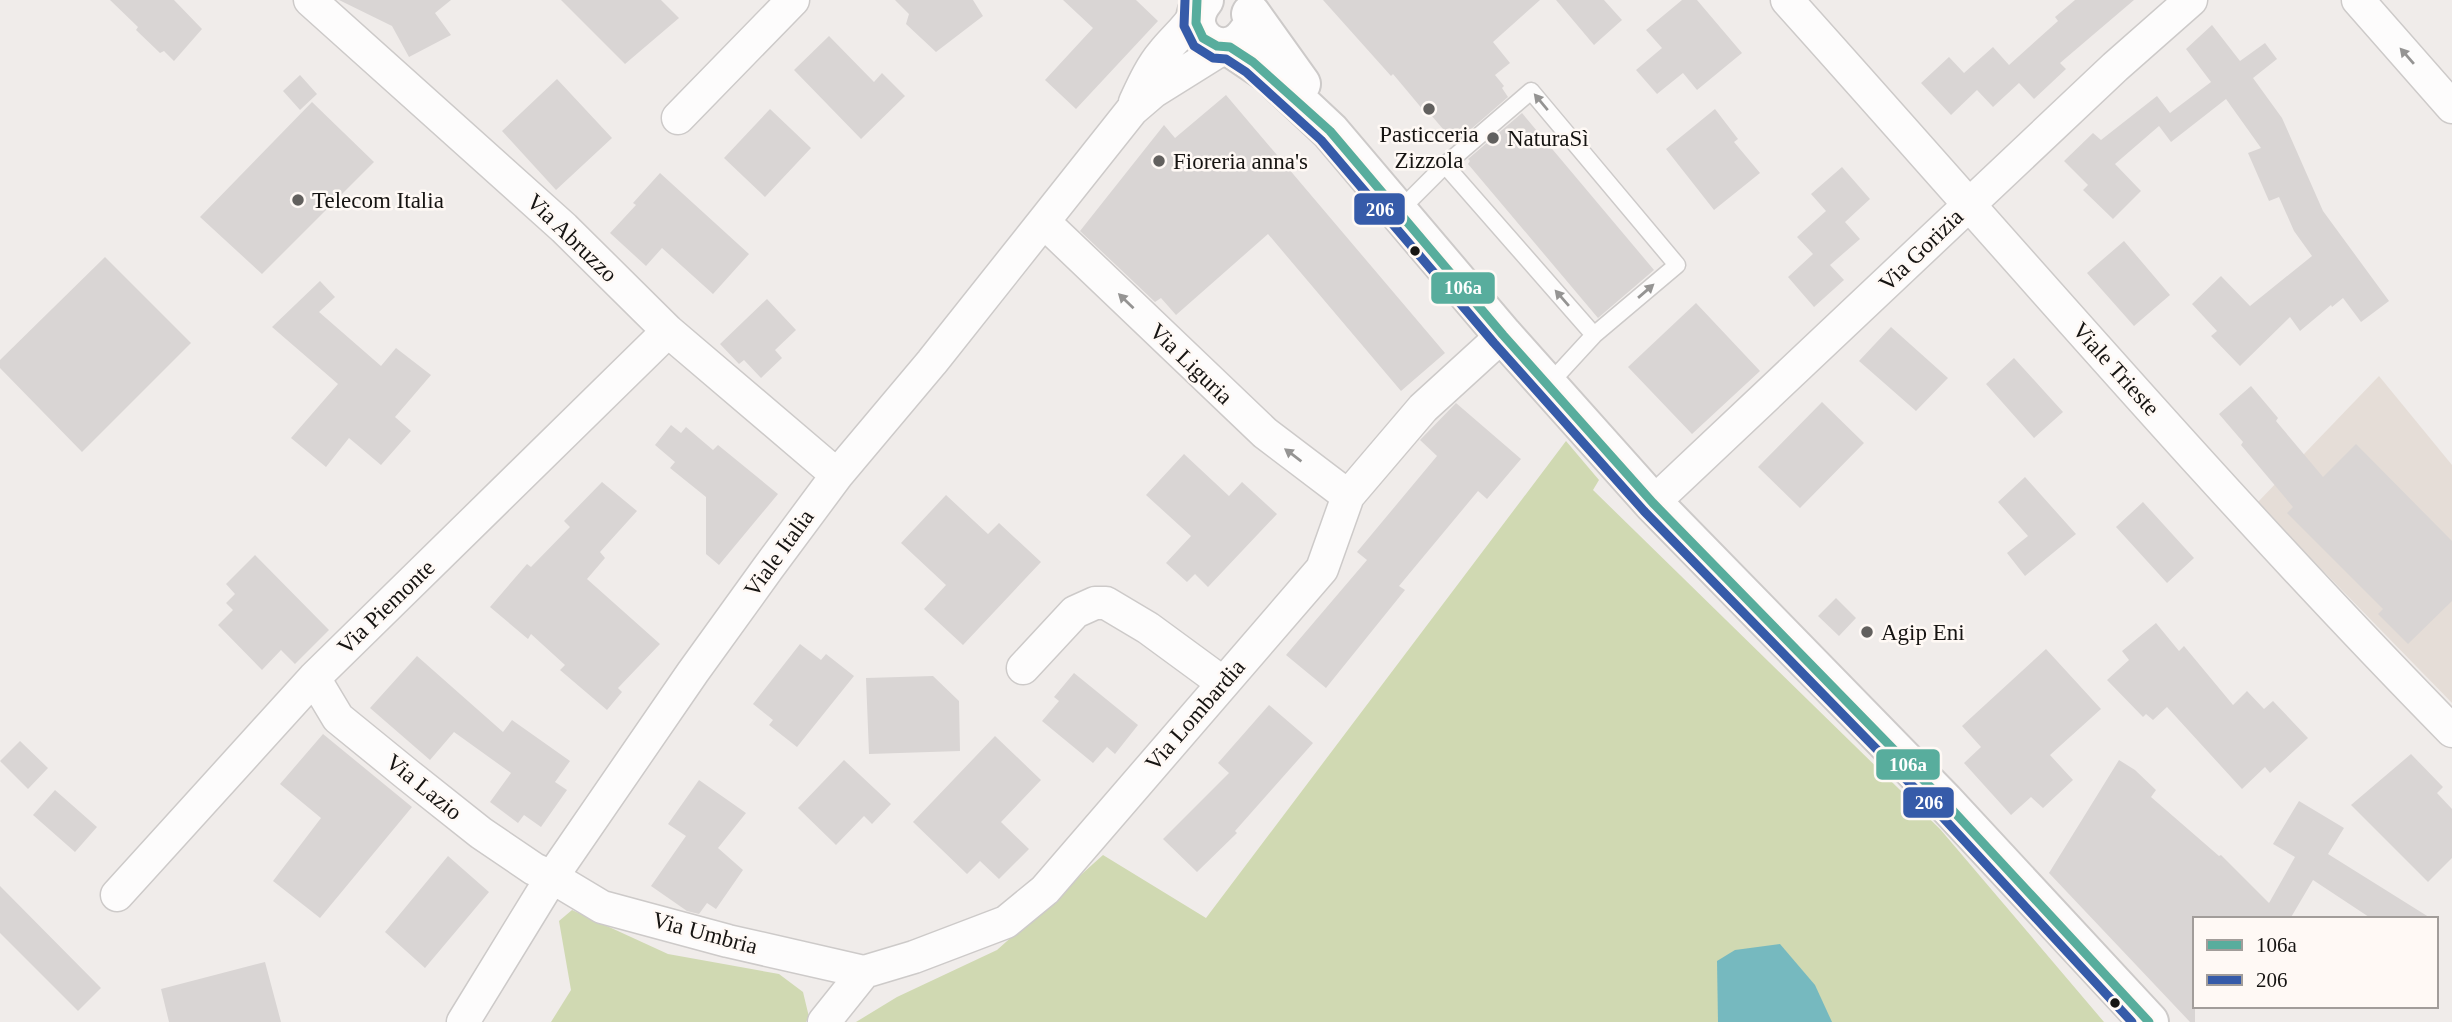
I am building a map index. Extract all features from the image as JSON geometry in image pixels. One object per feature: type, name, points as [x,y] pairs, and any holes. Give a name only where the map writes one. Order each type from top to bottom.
[{"type":"street","name":"Via Abruzzo","points":[[310,0],[564,228],[668,331],[836,475]]},
{"type":"street","points":[[678,118],[793,0]]},
{"type":"street","name":"Viale Trieste","points":[[1787,0],[2228,494],[2368,646],[2452,732]]},
{"type":"street","name":"Via Gorizia","points":[[1653,503],[2115,67],[2191,0]]},
{"type":"street","points":[[2358,0],[2452,107]]},
{"type":"street","points":[[1199,6],[1198,31],[1203,38],[1209,43],[1228,47],[1266,72],[1330,131],[1503,335],[1653,503],[1944,801],[2149,1022]]},
{"type":"street","name":"Viale Italia","points":[[463,1022],[552,877],[693,672],[836,475],[896,406],[1132,110],[1158,60],[1186,30],[1199,6]]},
{"type":"street","points":[[1228,47],[1244,38],[1249,31],[1249,6]]},
{"type":"street","points":[[1249,6],[1330,131]]},
{"type":"street","name":"Viale Italia","points":[[1132,110],[1160,88],[1228,47]]},
{"type":"street","name":"Via Liguria","points":[[1044,222],[1265,433],[1348,496]]},
{"type":"street","name":"Via Piemonte","points":[[117,895],[314,678],[668,331]]},
{"type":"street","name":"Via Lombardia","points":[[864,972],[914,957],[1006,922],[1045,890],[1322,569],[1348,496],[1423,408],[1503,335]]},
{"type":"street","points":[[1023,668],[1075,612],[1095,603],[1106,603],[1148,628],[1223,682]]},
{"type":"street","name":"Via Lazio","points":[[314,678],[338,718],[481,832],[534,869],[552,877]]},
{"type":"street","name":"Via Umbria","points":[[552,877],[602,907],[728,941],[864,972]]},
{"type":"street","points":[[824,1022],[864,972]]},
{"type":"lane","points":[[1399,211],[1445,165],[1531,90],[1677,265],[1594,335],[1548,385]]},
{"type":"lane","points":[[1445,165],[1594,335]]},
{"type":"shaded area","points":[[2379,376],[2452,465],[2452,703],[2257,503]]},
{"type":"green space","points":[[1566,441],[1599,480],[1593,490],[1940,829],[2104,1022],[856,1022],[897,997],[997,950],[1103,855],[1206,918]]},
{"type":"green space","points":[[572,910],[668,954],[779,974],[803,992],[809,1017],[806,1022],[551,1022],[571,990],[559,921]]},
{"type":"water","points":[[1780,944],[1815,985],[1832,1022],[1718,1022],[1717,961],[1735,950]]},
{"type":"building","points":[[110,0],[174,0],[202,29],[174,61],[164,51],[160,53]]},
{"type":"building","points":[[339,0],[451,0],[435,13],[451,35],[409,57],[392,26]]},
{"type":"building","points":[[561,0],[661,0],[679,18],[625,64]]},
{"type":"building","points":[[895,0],[973,0],[983,16],[936,52],[906,24],[909,14]]},
{"type":"building","points":[[1063,0],[1136,0],[1158,21],[1076,109],[1045,80],[1093,28]]},
{"type":"building","points":[[1323,0],[1540,0],[1493,42],[1510,63],[1495,75],[1504,86],[1502,88],[1508,97],[1455,143]]},
{"type":"building","points":[[1556,0],[1604,0],[1622,20],[1594,45]]},
{"type":"building","points":[[1682,0],[1697,0],[1742,53],[1697,90],[1683,73],[1657,94],[1636,70],[1662,48],[1646,30]]},
{"type":"building","points":[[2075,0],[2134,0],[2060,63],[2066,69],[2034,99],[2019,83],[1993,107],[1977,90],[1951,115],[1921,83],[1949,57],[1964,73],[1993,47],[2009,65],[2058,21],[2055,17]]},
{"type":"building","points":[[2212,25],[2240,61],[2265,43],[2277,59],[2253,78],[2282,118],[2323,211],[2389,301],[2361,322],[2343,298],[2300,331],[2290,317],[2240,366],[2211,336],[2217,331],[2192,304],[2221,276],[2250,306],[2312,256],[2294,231],[2279,197],[2269,201],[2248,153],[2261,148],[2226,99],[2171,142],[2159,126],[2115,164],[2141,191],[2113,219],[2083,190],[2088,185],[2064,161],[2093,133],[2101,140],[2157,96],[2170,113],[2211,82],[2186,49]]},
{"type":"building","points":[[829,36],[874,82],[882,73],[905,96],[861,139],[794,70]]},
{"type":"building","points":[[300,75],[317,94],[300,110],[283,91]]},
{"type":"building","points":[[557,79],[612,138],[556,190],[502,131]]},
{"type":"building","points":[[1226,95],[1445,353],[1401,391],[1268,234],[1176,315],[1161,298],[1155,302],[1080,231],[1164,125],[1175,138]]},
{"type":"building","name":"Telecom Italia","points":[[312,102],[374,162],[262,274],[200,217]]},
{"type":"building","points":[[770,109],[811,148],[765,197],[724,158]]},
{"type":"building","points":[[1715,109],[1738,139],[1734,142],[1760,173],[1714,210],[1666,149]]},
{"type":"building","points":[[1522,113],[1654,270],[1598,318],[1468,164],[1468,159]]},
{"type":"building","points":[[1842,167],[1870,199],[1845,222],[1860,239],[1830,265],[1844,280],[1814,307],[1788,277],[1813,254],[1797,237],[1826,211],[1811,194]]},
{"type":"building","points":[[660,173],[749,254],[713,294],[662,248],[646,266],[610,233]]},
{"type":"building","points":[[2124,241],[2170,295],[2134,326],[2087,273]]},
{"type":"building","points":[[105,257],[191,343],[82,452],[0,368],[0,360]]},
{"type":"building","points":[[320,281],[335,297],[319,312],[381,366],[396,348],[431,375],[395,417],[411,431],[381,465],[349,438],[326,467],[291,438],[338,384],[272,327]]},
{"type":"building","points":[[767,299],[796,330],[775,350],[782,358],[761,378],[744,360],[739,364],[720,344]]},
{"type":"building","points":[[1696,303],[1760,371],[1692,434],[1628,367]]},
{"type":"building","points":[[1891,327],[1948,378],[1916,411],[1859,361]]},
{"type":"building","points":[[2014,358],[2063,412],[2034,438],[1986,384]]},
{"type":"building","points":[[2251,386],[2278,418],[2276,421],[2323,477],[2356,444],[2452,541],[2452,601],[2408,644],[2378,614],[2383,609],[2287,513],[2293,507],[2219,414]]},
{"type":"building","points":[[1822,402],[1864,443],[1800,508],[1758,467]]},
{"type":"building","points":[[1456,403],[1521,459],[1487,499],[1478,491],[1399,586],[1405,590],[1326,688],[1286,655],[1367,560],[1357,552],[1437,456],[1420,440]]},
{"type":"building","points":[[671,425],[681,433],[686,427],[713,450],[718,445],[778,494],[719,565],[706,554],[706,497],[670,468],[675,462],[655,445]]},
{"type":"building","points":[[1184,454],[1229,496],[1242,482],[1277,514],[1208,587],[1195,574],[1187,582],[1166,563],[1191,536],[1146,495]]},
{"type":"building","points":[[2025,477],[2076,534],[2025,576],[2007,553],[2028,536],[1998,502]]},
{"type":"building","points":[[602,482],[637,511],[600,552],[605,558],[587,579],[660,644],[618,688],[622,692],[607,710],[560,670],[565,665],[531,634],[528,639],[490,607],[527,564],[531,567],[570,527],[564,521]]},
{"type":"building","points":[[946,495],[988,534],[999,523],[1041,562],[963,645],[924,609],[946,585],[901,543]]},
{"type":"building","points":[[2143,502],[2194,558],[2167,583],[2116,527]]},
{"type":"building","points":[[255,555],[329,630],[295,664],[281,650],[262,670],[218,625],[233,610],[226,603],[235,594],[226,584]]},
{"type":"building","points":[[1836,598],[1856,618],[1839,636],[1818,616]]},
{"type":"building","points":[[2156,623],[2179,651],[2184,646],[2233,705],[2247,691],[2264,709],[2273,701],[2308,738],[2270,773],[2265,767],[2242,789],[2167,707],[2153,720],[2146,714],[2143,717],[2107,680],[2129,660],[2122,651]]},
{"type":"building","points":[[800,644],[821,660],[826,654],[854,676],[797,747],[769,725],[773,720],[753,704]]},
{"type":"building","points":[[2046,649],[2101,709],[2050,755],[2073,780],[2043,808],[2031,797],[2011,815],[1964,763],[1981,747],[1962,726]]},
{"type":"building","points":[[417,656],[503,732],[512,720],[570,761],[555,782],[567,790],[541,827],[524,815],[518,823],[490,802],[511,773],[454,732],[430,760],[370,708]]},
{"type":"building","points":[[1074,673],[1138,725],[1115,754],[1107,747],[1093,763],[1042,721],[1059,701],[1054,697]]},
{"type":"building","points":[[933,676],[959,701],[960,751],[869,754],[866,678]]},
{"type":"building","points":[[1269,705],[1313,743],[1235,831],[1237,833],[1197,872],[1163,839],[1229,773],[1218,763]]},
{"type":"building","points":[[323,734],[412,807],[320,918],[273,881],[321,818],[280,784]]},
{"type":"building","points":[[995,736],[1041,780],[1001,822],[1029,849],[999,879],[980,861],[967,874],[913,822]]},
{"type":"building","points":[[20,741],[48,768],[28,789],[0,761]]},
{"type":"building","points":[[2411,754],[2443,787],[2437,793],[2452,809],[2452,858],[2428,882],[2351,805]]},
{"type":"building","points":[[844,760],[891,804],[872,824],[864,816],[836,845],[798,808]]},
{"type":"building","points":[[2119,760],[2135,770],[2156,790],[2151,797],[2221,855],[2269,903],[2295,857],[2273,844],[2299,801],[2344,828],[2328,854],[2429,917],[2369,917],[2313,880],[2291,917],[2193,917],[2195,1022],[2190,1022],[2049,873]]},
{"type":"building","points":[[699,780],[746,813],[718,848],[743,870],[716,909],[707,903],[699,914],[687,911],[651,886],[686,836],[668,824]]},
{"type":"building","points":[[55,790],[97,827],[75,852],[33,815]]},
{"type":"building","points":[[448,856],[489,892],[425,968],[385,932]]},
{"type":"building","points":[[0,886],[101,988],[78,1011],[0,933]]},
{"type":"building","points":[[265,962],[281,1022],[169,1022],[161,989]]},
{"type":"transit line","name":"206","points":[[1185,0],[1184,26],[1194,46],[1213,58],[1226,59],[1246,72],[1321,140],[1494,343],[1644,511],[1935,809],[2132,1022]]},
{"type":"transit line","name":"106a","points":[[1197,0],[1196,23],[1203,38],[1217,46],[1230,47],[1253,62],[1330,131],[1503,335],[1653,503],[1944,801],[2149,1022]]},
{"type":"place","name":"Pasticceria Zizzola","points":[[1429,109]]},
{"type":"place","name":"NaturaSì","points":[[1493,138]]},
{"type":"place","name":"Fioreria anna's","points":[[1159,161]]},
{"type":"place","name":"Telecom Italia","points":[[298,200]]},
{"type":"place","name":"Agip Eni","points":[[1867,632]]}]
